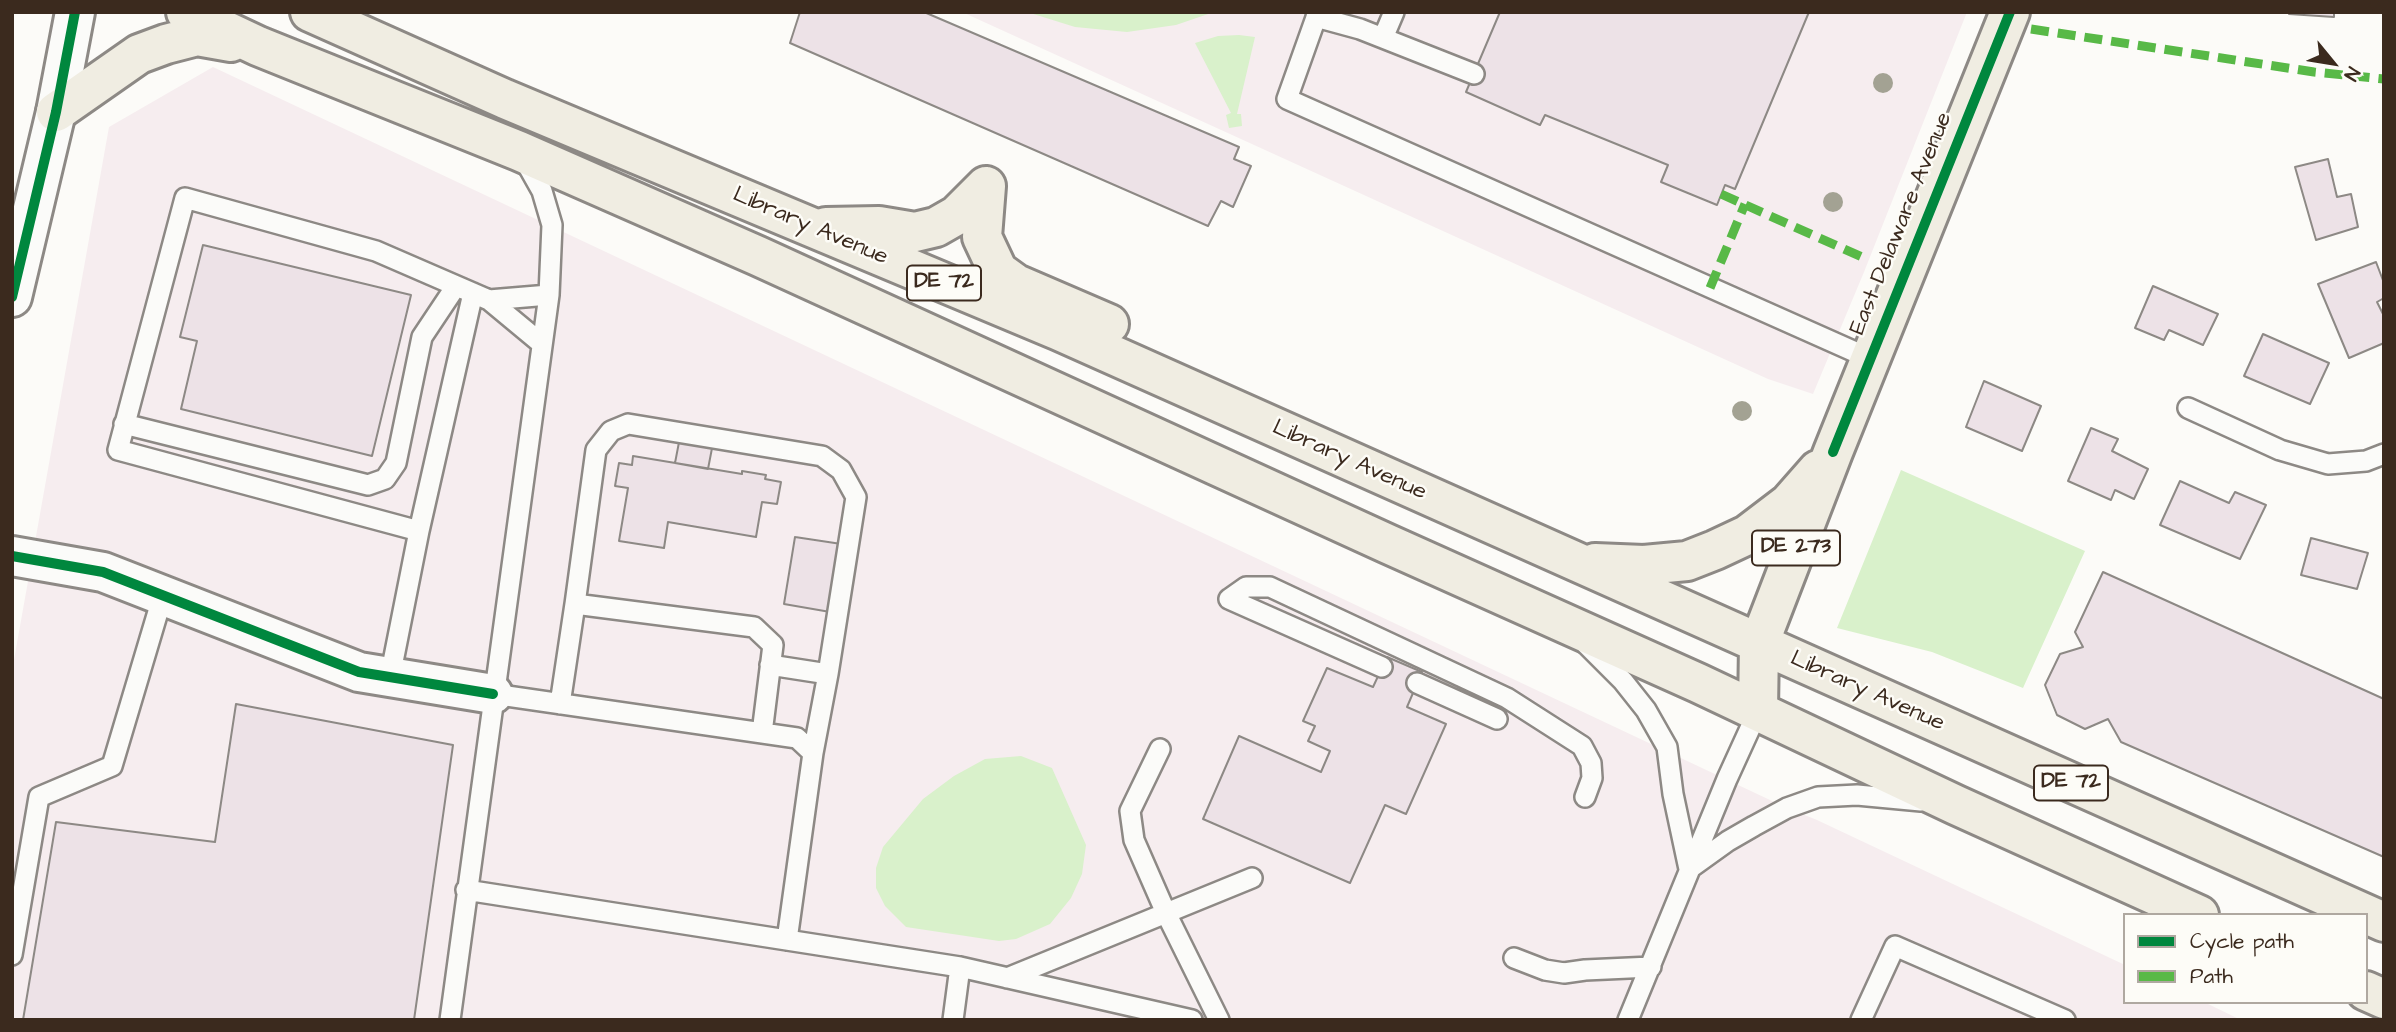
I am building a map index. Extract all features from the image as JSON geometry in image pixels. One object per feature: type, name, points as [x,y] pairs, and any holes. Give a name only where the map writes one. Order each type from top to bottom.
[{"type":"main road","name":"Library Avenue","points":[[186,12],[257,46],[519,151],[758,256],[1758,711],[1956,805],[2195,913]]},
{"type":"main road","name":"Library Avenue","points":[[310,12],[505,99],[1057,330],[2364,913]]},
{"type":"main road","name":"East Delaware Avenue","points":[[1758,711],[1759,644],[2010,12]]},
{"type":"main road","points":[[56,112],[139,54],[166,44],[197,36],[257,46]]},
{"type":"main road","points":[[810,227],[879,226],[915,232],[936,227],[957,215],[986,186],[982,237],[998,271],[1016,284],[1242,384],[1326,451]]},
{"type":"main road","points":[[1575,562],[1644,565],[1687,561],[1715,550],[1747,535],[1789,503],[1833,452]]},
{"type":"main road","name":"Library Avenue","points":[[2368,915],[2384,922]]},
{"type":"main road","points":[[2368,992],[2384,999]]},
{"type":"street","points":[[12,297],[56,112],[75,12]]},
{"type":"street","points":[[12,556],[103,572],[359,672],[494,694]]},
{"type":"lane","points":[[1383,38],[1394,12]]},
{"type":"lane","points":[[1474,74],[1317,15],[1287,99],[1871,359]]},
{"type":"lane","points":[[450,1020],[549,295],[552,225],[542,191],[519,151]]},
{"type":"lane","points":[[419,531],[117,450],[185,198],[376,251],[473,293],[542,344]]},
{"type":"lane","points":[[124,424],[368,485],[385,479],[396,463],[422,337],[473,293],[549,295]]},
{"type":"lane","points":[[390,677],[419,531],[473,293]]},
{"type":"lane","points":[[2188,408],[2280,450],[2328,464],[2366,461],[2384,453]]},
{"type":"lane","points":[[559,704],[596,450],[611,431],[628,424],[822,456],[841,470],[856,497],[813,752],[787,940]]},
{"type":"lane","points":[[1382,667],[1229,598],[1246,587],[1270,587],[1507,698],[1582,746],[1591,763],[1592,778],[1585,797]]},
{"type":"lane","points":[[12,955],[38,797],[111,766],[163,595]]},
{"type":"lane","points":[[575,604],[754,627],[773,645],[761,733]]},
{"type":"lane","points":[[1565,623],[1623,681],[1646,710],[1667,747],[1673,794],[1689,869]]},
{"type":"lane","points":[[770,665],[828,674]]},
{"type":"lane","points":[[1417,683],[1497,719]]},
{"type":"lane","points":[[494,694],[797,738],[813,752]]},
{"type":"lane","points":[[1628,1020],[1689,869],[1758,711]]},
{"type":"lane","points":[[1160,748],[1130,811],[1134,840],[1166,913],[1219,1020]]},
{"type":"lane","points":[[1689,869],[1754,826],[1787,808],[1818,797],[1857,795],[1956,805]]},
{"type":"lane","points":[[1007,978],[1252,878]]},
{"type":"lane","points":[[466,890],[960,967],[1192,1020]]},
{"type":"lane","points":[[1861,1020],[1895,946],[2065,1020]]},
{"type":"lane","points":[[1514,958],[1545,970],[1564,973],[1651,967]]},
{"type":"lane","points":[[953,1020],[960,967]]},
{"type":"shaded area","points":[[962,12],[1967,12],[1813,394],[1768,379]]},
{"type":"shaded area","points":[[213,67],[2123,964],[2123,1004],[2208,1004],[2241,1020],[12,1020],[12,671],[109,127]]},
{"type":"green space","points":[[1027,12],[1214,12],[1176,25],[1127,32],[1075,27]]},
{"type":"green space","points":[[1218,36],[1255,37],[1237,114],[1241,114],[1242,126],[1229,128],[1226,115],[1231,113],[1195,43]]},
{"type":"green space","points":[[1901,470],[2085,551],[2023,688],[1932,652],[1837,628]]},
{"type":"green space","points":[[1021,756],[1052,768],[1086,845],[1082,874],[1071,898],[1050,924],[1016,939],[999,941],[906,927],[885,906],[876,888],[876,868],[883,847],[923,799],[954,776],[985,759]]},
{"type":"building","points":[[800,12],[924,12],[1239,147],[1234,159],[1251,166],[1233,207],[1221,201],[1208,226],[790,43]]},
{"type":"building","points":[[1500,12],[1809,12],[1735,189],[1725,185],[1717,205],[1661,182],[1668,165],[1545,115],[1540,125],[1466,92]]},
{"type":"building","points":[[2334,12],[2334,17],[2289,14]]},
{"type":"building","points":[[2328,159],[2337,197],[2351,194],[2358,227],[2316,240],[2295,167]]},
{"type":"building","points":[[203,245],[411,295],[372,456],[181,409],[197,341],[180,337]]},
{"type":"building","points":[[2376,262],[2384,283],[2384,298],[2377,302],[2384,316],[2384,343],[2349,358],[2318,284]]},
{"type":"building","points":[[2153,286],[2218,314],[2203,345],[2169,330],[2164,340],[2135,328]]},
{"type":"building","points":[[2263,334],[2329,363],[2310,404],[2244,376]]},
{"type":"building","points":[[1984,381],[2041,406],[2022,451],[1966,427]]},
{"type":"building","points":[[2091,428],[2118,439],[2112,451],[2148,469],[2134,499],[2115,490],[2111,500],[2068,481]]},
{"type":"building","points":[[680,437],[713,443],[708,469],[675,463]]},
{"type":"building","points":[[633,456],[742,474],[742,471],[766,475],[765,479],[781,482],[777,504],[762,502],[756,537],[668,522],[664,548],[619,541],[628,488],[615,486],[619,463],[632,465]]},
{"type":"building","points":[[2180,481],[2229,503],[2235,492],[2266,505],[2240,559],[2160,525]]},
{"type":"building","points":[[795,537],[848,545],[836,613],[784,604]]},
{"type":"building","points":[[2311,538],[2368,553],[2357,589],[2301,575]]},
{"type":"building","points":[[2103,572],[2384,699],[2384,857],[2121,742],[2108,719],[2085,729],[2057,715],[2045,685],[2060,654],[2083,647],[2075,632]]},
{"type":"building","points":[[1387,657],[1422,672],[1407,707],[1446,724],[1406,814],[1385,805],[1350,883],[1203,819],[1239,736],[1321,772],[1330,751],[1308,741],[1315,726],[1303,721],[1327,668],[1373,687]]},
{"type":"building","points":[[236,704],[453,745],[414,1020],[23,1020],[56,822],[215,842]]},
{"type":"marked path","points":[[2031,29],[2314,72],[2384,79]]},
{"type":"marked path","points":[[1721,194],[1862,257]]},
{"type":"marked path","points":[[1710,288],[1745,204]]},
{"type":"cycle path","points":[[12,297],[56,112],[75,12]]},
{"type":"cycle path","points":[[1833,452],[2010,12]]},
{"type":"cycle path","points":[[12,556],[103,572],[359,672],[493,694]]}]
